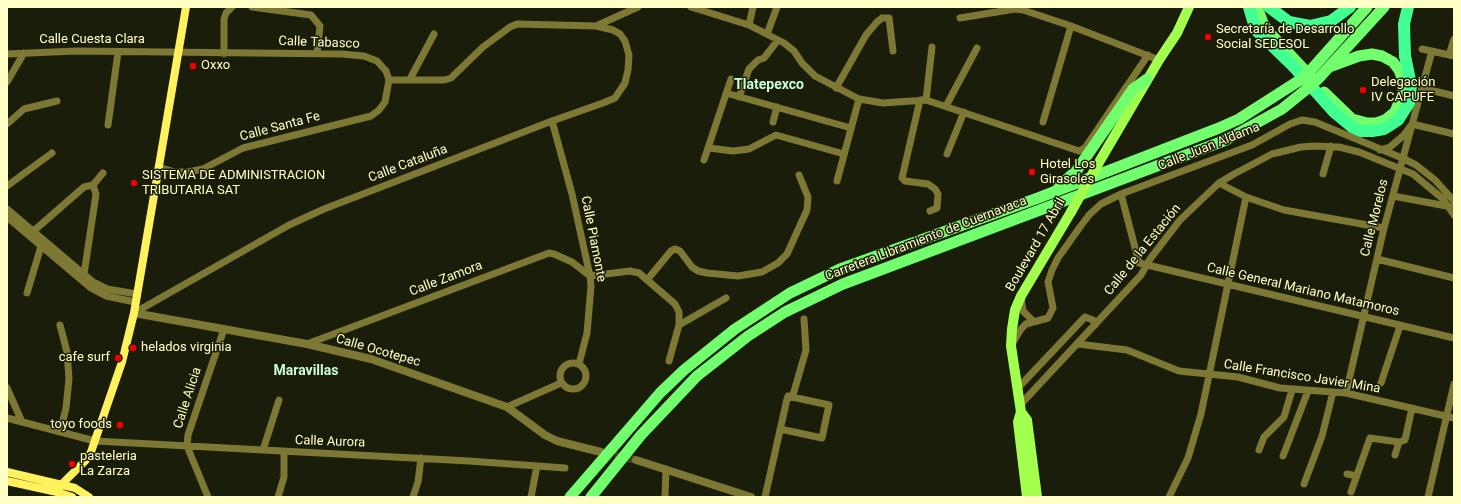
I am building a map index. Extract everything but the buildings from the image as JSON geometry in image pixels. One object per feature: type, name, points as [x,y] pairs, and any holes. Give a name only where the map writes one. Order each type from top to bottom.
[{"type":"highway","points":[[1250,7],[1254,24],[1258,32],[1294,68],[1334,112],[1352,127],[1361,131],[1384,129],[1398,120],[1409,103],[1411,85],[1405,56],[1404,24],[1408,7]]},
{"type":"highway","points":[[1257,7],[1263,23],[1269,32],[1299,62],[1328,97],[1352,119],[1359,122],[1376,123],[1385,120],[1398,108],[1403,93],[1402,80],[1396,66],[1382,56],[1372,54],[1359,56],[1329,67]]},
{"type":"highway","points":[[1269,7],[1289,22],[1310,26],[1331,21],[1350,7]]},
{"type":"highway","name":"Carretera Libramiento de Cuernavaca","points":[[591,497],[641,435],[697,376],[748,336],[785,312],[843,284],[1226,140],[1282,109],[1314,75],[1367,7]]},
{"type":"highway","name":"Carretera Libramiento de Cuernavaca","points":[[1314,75],[1329,67],[1384,7]]},
{"type":"highway","points":[[1038,198],[1069,178],[1133,89],[1148,80]]},
{"type":"highway","name":"Carretera Libramiento de Cuernavaca","points":[[570,497],[671,382],[711,348],[759,312],[790,293],[840,269],[1038,198],[1219,128],[1239,119],[1304,84]]},
{"type":"main road","points":[[58,491],[86,460],[95,441],[122,362],[134,313],[186,7]]},
{"type":"main road","name":"Boulevard 17 Abril","points":[[1020,408],[1011,346],[1015,310],[1021,296],[1098,164],[1159,60],[1177,33],[1189,7]]},
{"type":"main road","points":[[1020,408],[1018,422],[1027,497]]},
{"type":"main road","points":[[1020,408],[1028,420],[1037,497]]},
{"type":"main road","points":[[7,472],[72,497]]},
{"type":"main road","points":[[7,481],[58,491],[75,488],[89,497]]},
{"type":"street","points":[[224,54],[224,19],[226,13],[232,7]]},
{"type":"street","points":[[252,7],[311,15],[320,26],[317,53]]},
{"type":"street","points":[[389,80],[444,80],[452,78],[483,47],[510,27],[517,24],[596,26],[638,7]]},
{"type":"street","points":[[691,7],[749,25],[778,40],[794,51],[802,63],[815,76],[859,99],[883,103],[923,100],[946,106],[985,121],[1079,151],[1085,148],[1148,55]]},
{"type":"street","points":[[749,25],[753,7]]},
{"type":"street","points":[[767,34],[777,7]]},
{"type":"street","points":[[960,18],[1015,9],[1071,26],[1159,60]]},
{"type":"street","points":[[836,88],[866,35],[874,24],[882,18],[889,18],[893,51]]},
{"type":"street","name":"Calle Cataluña","points":[[134,313],[289,225],[324,209],[552,121],[603,104],[615,98],[625,83],[629,55],[625,41],[620,34],[612,30],[596,26]]},
{"type":"street","points":[[1043,122],[1071,26]]},
{"type":"street","points":[[410,79],[434,34]]},
{"type":"street","points":[[1422,49],[1452,56],[1454,39]]},
{"type":"street","points":[[739,97],[749,69],[758,60],[764,58],[778,40]]},
{"type":"street","points":[[930,211],[937,208],[938,194],[935,189],[928,184],[905,182],[902,178],[923,100],[932,47]]},
{"type":"street","points":[[946,106],[977,48]]},
{"type":"street","name":"Calle Morelos","points":[[1346,393],[1384,228],[1432,51]]},
{"type":"street","name":"Calle Cuesta Clara","points":[[7,54],[118,52],[177,53]]},
{"type":"street","points":[[108,125],[118,52]]},
{"type":"street","points":[[7,82],[24,53]]},
{"type":"street","name":"Calle Tabasco","points":[[177,53],[317,53],[364,56],[377,61],[386,71],[389,80]]},
{"type":"street","points":[[704,160],[731,79]]},
{"type":"street","name":"Calle Santa Fe","points":[[158,167],[175,172],[188,172],[203,169],[243,148],[371,116],[380,110],[385,102],[389,80]]},
{"type":"street","points":[[1422,88],[1454,96]]},
{"type":"street","points":[[726,93],[851,128]]},
{"type":"street","points":[[837,181],[859,99]]},
{"type":"street","points":[[7,124],[24,109],[57,101]]},
{"type":"street","points":[[773,122],[777,107]]},
{"type":"street","points":[[947,154],[964,112]]},
{"type":"street","name":"Calle Juan Aldama","points":[[1011,346],[1021,329],[1033,321],[1043,320],[1051,314],[1053,308],[1048,291],[1048,278],[1062,252],[1089,214],[1101,204],[1121,194],[1252,145],[1290,124],[1302,120],[1315,122],[1416,165],[1435,180],[1453,205]]},
{"type":"street","name":"Calle Piamonte","points":[[552,121],[572,194],[590,276],[591,286],[587,333],[579,364]]},
{"type":"street","points":[[1380,150],[1390,146],[1403,136],[1412,124],[1454,134]]},
{"type":"street","points":[[708,148],[733,151],[748,149],[776,135],[844,154]]},
{"type":"street","points":[[1359,152],[1363,142]]},
{"type":"street","points":[[1323,174],[1331,146]]},
{"type":"street","name":"Calle de la Estación","points":[[1020,408],[1141,275],[1146,265],[1180,220],[1220,183],[1272,154],[1300,147],[1331,146],[1359,152],[1413,174],[1453,205],[1454,215]]},
{"type":"street","points":[[7,186],[52,153]]},
{"type":"street","points":[[31,233],[84,187],[93,185],[103,172]]},
{"type":"street","points":[[647,280],[671,251],[675,249],[680,251],[692,267],[698,271],[707,273],[738,276],[762,272],[778,263],[787,254],[807,210],[808,197],[799,175]]},
{"type":"street","points":[[1220,183],[1246,197],[1284,210],[1384,228]]},
{"type":"street","points":[[84,278],[96,194],[93,185]]},
{"type":"street","points":[[1121,194],[1137,260],[1139,263],[1146,265]]},
{"type":"street","points":[[1393,196],[1453,205]]},
{"type":"street","points":[[1170,497],[1188,458],[1201,414],[1246,197]]},
{"type":"street","points":[[7,209],[42,243],[84,278],[92,288],[106,296],[136,298]]},
{"type":"street","points":[[7,217],[31,233]]},
{"type":"street","points":[[27,293],[42,243]]},
{"type":"street","name":"Calle Zamora","points":[[307,344],[541,254],[549,253],[560,256],[590,276]]},
{"type":"street","points":[[1377,259],[1454,278]]},
{"type":"street","name":"Calle General Mariano Matamoros","points":[[1146,265],[1454,338]]},
{"type":"street","points":[[590,276],[630,271],[639,273],[675,304],[679,312],[679,325],[668,361]]},
{"type":"street","points":[[1021,296],[1023,311],[1033,321]]},
{"type":"street","points":[[679,325],[726,298]]},
{"type":"street","name":"Calle Ocotepec","points":[[134,313],[307,344],[371,359],[507,406],[545,435],[557,441],[601,452]]},
{"type":"street","points":[[1017,389],[1085,317],[1093,320],[1095,324]]},
{"type":"street","points":[[793,395],[806,350],[804,319]]},
{"type":"street","points":[[60,325],[67,352],[68,379],[66,408],[60,432]]},
{"type":"street","points":[[1381,383],[1400,326]]},
{"type":"street","name":"Calle Alicia","points":[[208,497],[186,446],[188,435],[224,328]]},
{"type":"street","name":"Calle Francisco Javier Mina","points":[[1078,344],[1127,350],[1179,371],[1208,376],[1238,377],[1292,390],[1346,393],[1450,417]]},
{"type":"street","points":[[569,363],[579,364],[583,367],[586,376],[583,386],[574,390],[565,387],[561,384],[561,369],[569,363]]},
{"type":"street","points":[[507,406],[561,384]]},
{"type":"street","points":[[1428,497],[1450,417],[1454,384]]},
{"type":"street","points":[[7,388],[22,422]]},
{"type":"street","points":[[1259,450],[1264,437],[1284,417],[1292,390]]},
{"type":"street","points":[[1282,456],[1308,391]]},
{"type":"street","points":[[1304,484],[1322,436],[1333,392]]},
{"type":"street","points":[[765,497],[780,430],[787,399],[788,396],[793,395],[829,405],[823,436],[819,438],[780,430]]},
{"type":"street","points":[[263,450],[279,400]]},
{"type":"street","points":[[1351,492],[1358,476],[1370,438],[1399,442],[1405,440],[1408,435],[1412,408]]},
{"type":"street","name":"Calle Aurora","points":[[7,418],[95,441],[422,458],[565,468]]},
{"type":"street","points":[[1395,455],[1399,442]]},
{"type":"street","points":[[278,497],[284,477],[284,452]]},
{"type":"street","points":[[413,497],[418,482],[422,458]]},
{"type":"street","points":[[636,460],[751,497]]},
{"type":"street","points":[[531,497],[537,466]]},
{"type":"street","points":[[665,497],[666,469]]},
{"type":"street","points":[[1347,474],[1358,476]]},
{"type":"tunnel","points":[[603,453],[636,460]]},
{"type":"place","name":"Secretaría de Desarrollo Social SEDESOL","points":[[1208,37]]},
{"type":"place","name":"Oxxo","points":[[193,66]]},
{"type":"place","name":"Delegación IV CAPUFE","points":[[1363,90]]},
{"type":"place","name":"Hotel Los Girasoles","points":[[1032,172]]},
{"type":"place","name":"SISTEMA DE ADMINISTRACION TRIBUTARIA SAT","points":[[134,183]]},
{"type":"place","name":"helados virginia","points":[[133,348]]},
{"type":"place","name":"cafe surf","points":[[118,358]]},
{"type":"place","name":"toyo foods","points":[[120,425]]},
{"type":"place","name":"pasteleria La Zarza","points":[[72,464]]},
{"type":"district","name":"Tlatepexco","points":[[769,85]]},
{"type":"district","name":"Maravillas","points":[[306,371]]}]
